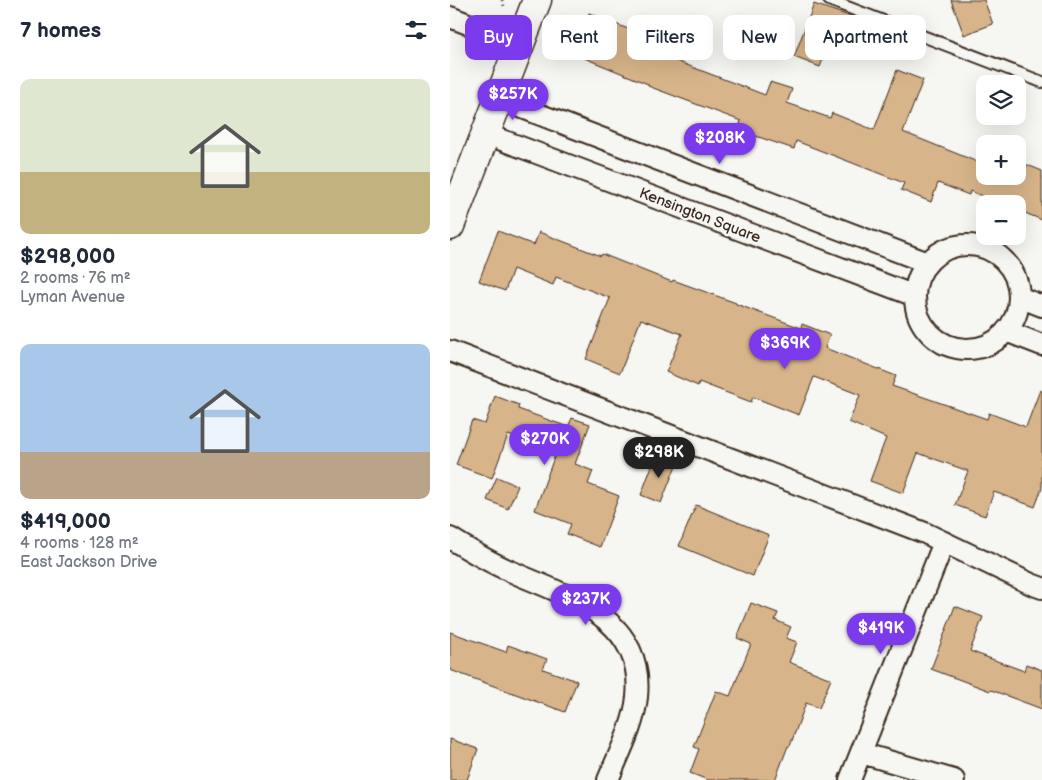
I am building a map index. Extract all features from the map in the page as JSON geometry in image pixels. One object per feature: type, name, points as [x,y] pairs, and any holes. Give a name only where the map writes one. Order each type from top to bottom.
[{"type":"street","points":[[531,15],[537,0]]},
{"type":"street","points":[[450,17],[465,23]]},
{"type":"street","points":[[450,226],[514,60]]},
{"type":"street","points":[[499,99],[928,263]]},
{"type":"street","name":"Kensington Square","points":[[486,134],[915,296]]},
{"type":"street","points":[[973,245],[985,248],[1006,262],[1013,272],[1019,296],[1013,321],[1006,331],[996,340],[985,346],[973,348],[960,348],[948,345],[937,339],[928,331],[916,308],[917,284],[921,273],[928,263],[948,249],[973,245]]},
{"type":"street","points":[[1019,296],[1042,306]]},
{"type":"street","points":[[1006,331],[1042,345]]},
{"type":"street","points":[[450,351],[915,529],[1042,588]]},
{"type":"street","points":[[450,538],[508,570],[591,608],[612,624],[628,646],[636,670],[637,696],[632,722],[608,780]]},
{"type":"street","points":[[850,780],[944,542]]},
{"type":"street","points":[[861,753],[954,780]]},
{"type":"lane","points":[[829,0],[1042,82]]},
{"type":"building","points":[[951,0],[984,0],[993,24],[964,35]]},
{"type":"building","points":[[814,4],[846,15],[810,15]]},
{"type":"building","points":[[617,24],[627,29],[627,60],[674,60],[765,95],[770,82],[792,89],[787,103],[830,118],[832,113],[874,130],[897,70],[923,80],[903,132],[976,161],[976,185],[1026,185],[1026,164],[1042,171],[1042,220],[1026,213],[1026,195],[980,195],[970,191],[969,195],[938,183],[931,202],[901,190],[904,183],[796,141],[794,149],[738,130],[741,121],[648,86],[648,84],[589,60],[617,60]]},
{"type":"building","points":[[805,28],[805,60],[823,60],[820,67],[795,57]]},
{"type":"building","points":[[498,231],[534,245],[539,232],[801,328],[802,324],[830,335],[825,348],[896,376],[892,386],[987,419],[989,413],[1026,427],[1040,390],[1042,391],[1042,488],[1035,507],[994,492],[985,516],[955,505],[968,471],[918,453],[903,493],[870,481],[886,438],[849,422],[860,395],[814,377],[799,415],[753,397],[751,402],[699,382],[698,386],[666,372],[682,334],[641,319],[620,373],[586,359],[610,298],[556,277],[553,285],[513,269],[505,291],[479,281]]},
{"type":"building","points":[[495,396],[519,405],[518,409],[568,427],[572,418],[590,424],[575,464],[593,471],[588,484],[619,496],[600,547],[567,534],[571,524],[535,510],[556,452],[508,435],[492,478],[456,465],[472,420],[485,424]]},
{"type":"building","points":[[656,455],[677,463],[661,503],[641,495]]},
{"type":"building","points":[[497,477],[518,486],[508,509],[487,500]]},
{"type":"building","points":[[696,505],[769,535],[753,576],[679,546]]},
{"type":"building","points":[[751,603],[778,613],[775,620],[791,627],[786,638],[797,642],[789,662],[831,679],[819,708],[806,703],[775,780],[708,780],[690,773],[699,749],[694,747],[716,691],[730,696],[751,644],[737,638]]},
{"type":"building","points":[[955,606],[983,617],[970,651],[1024,671],[1026,664],[1042,670],[1042,709],[931,669]]},
{"type":"building","points":[[450,632],[506,652],[508,645],[547,659],[543,669],[577,681],[565,712],[450,670]]},
{"type":"building","points":[[450,739],[478,749],[467,780],[450,780]]}]
